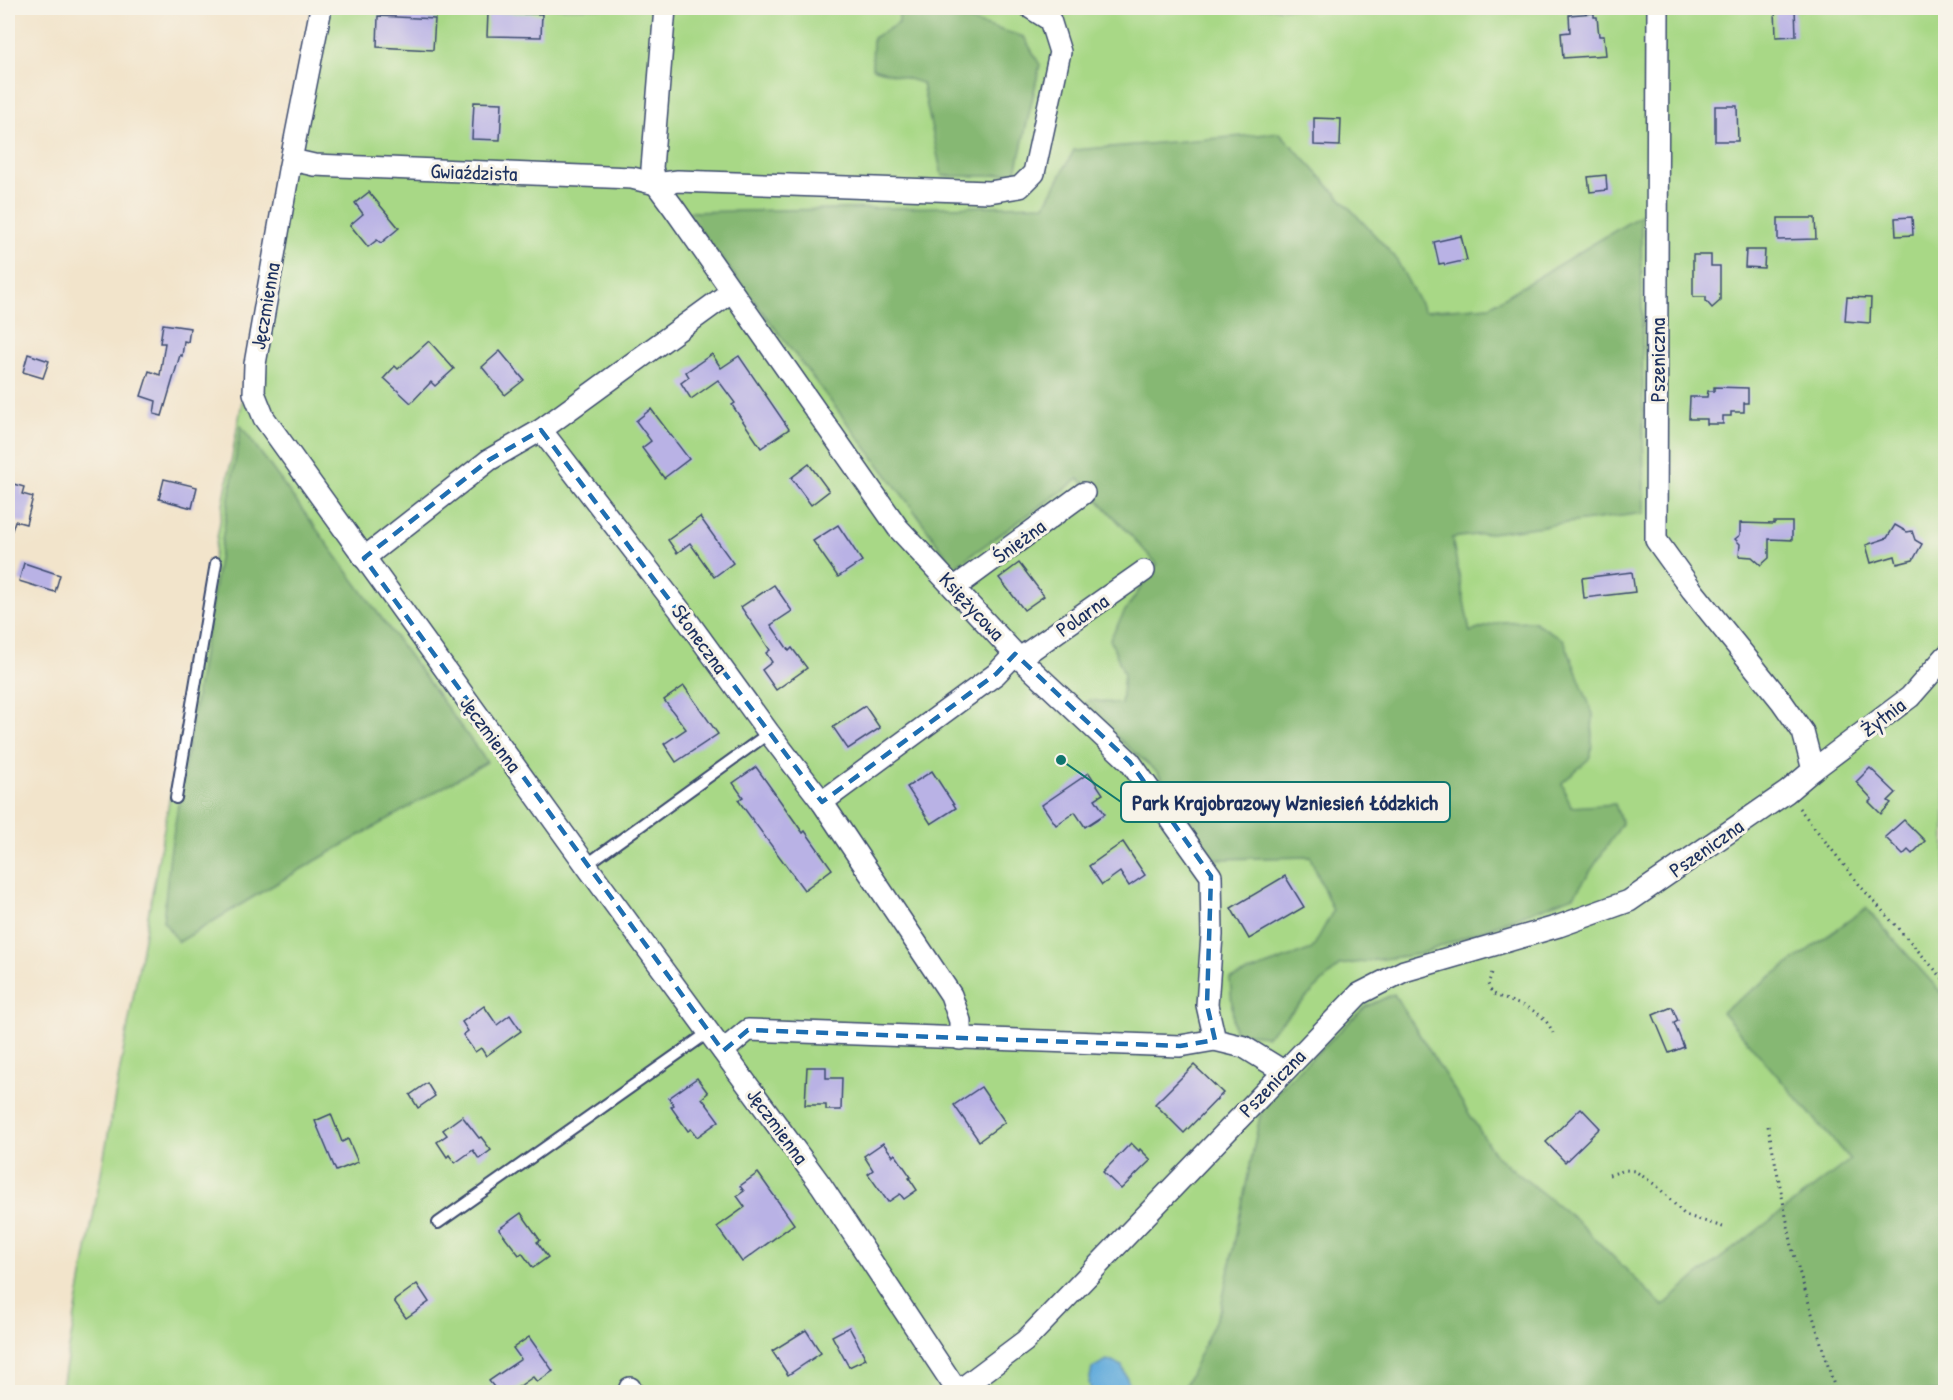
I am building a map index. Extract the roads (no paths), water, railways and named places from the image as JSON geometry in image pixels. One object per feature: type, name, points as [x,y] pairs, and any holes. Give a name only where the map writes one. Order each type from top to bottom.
[{"type":"street","name":"Jęczmienna","points":[[321,8],[255,364],[254,393],[264,418],[586,865],[821,1185],[957,1392]]},
{"type":"street","points":[[656,184],[652,168],[665,8]]},
{"type":"street","name":"Gwiaździsta","points":[[291,160],[314,165],[632,178],[656,184],[678,181],[989,192],[1020,188],[1035,173],[1060,52],[1050,20],[1031,8]]},
{"type":"street","name":"Pszeniczna","points":[[957,1392],[1025,1341],[1359,994],[1404,971],[1559,926],[1629,901],[1787,792],[1814,770],[1803,732],[1782,702],[1692,590],[1656,540],[1658,8]]},
{"type":"street","name":"Księżycowa","points":[[656,184],[898,528],[1018,656],[1130,762],[1211,876],[1212,935],[1207,1005],[1215,1040]]},
{"type":"street","points":[[364,558],[489,460],[541,430],[732,291]]},
{"type":"street","name":"Słoneczna","points":[[541,430],[679,609],[822,802],[951,995],[960,1021],[960,1039]]},
{"type":"street","name":"Śnieżna","points":[[954,588],[1084,494]]},
{"type":"street","name":"Polarna","points":[[822,802],[1018,656],[1144,572]]},
{"type":"street","name":"Żytnia","points":[[1814,770],[1910,697],[1946,656]]},
{"type":"street","points":[[723,1052],[748,1030],[1180,1046],[1215,1040],[1245,1047],[1283,1071]]},
{"type":"lane","points":[[176,798],[216,563]]},
{"type":"lane","points":[[586,865],[769,733]]},
{"type":"lane","points":[[438,1223],[709,1032]]},
{"type":"water","points":[[1107,1360],[1122,1366],[1131,1392],[1092,1392],[1089,1383],[1092,1368]]},
{"type":"place","name":"Park Krajobrazowy Wzniesień Łódzkich","points":[[1061,760]]}]
